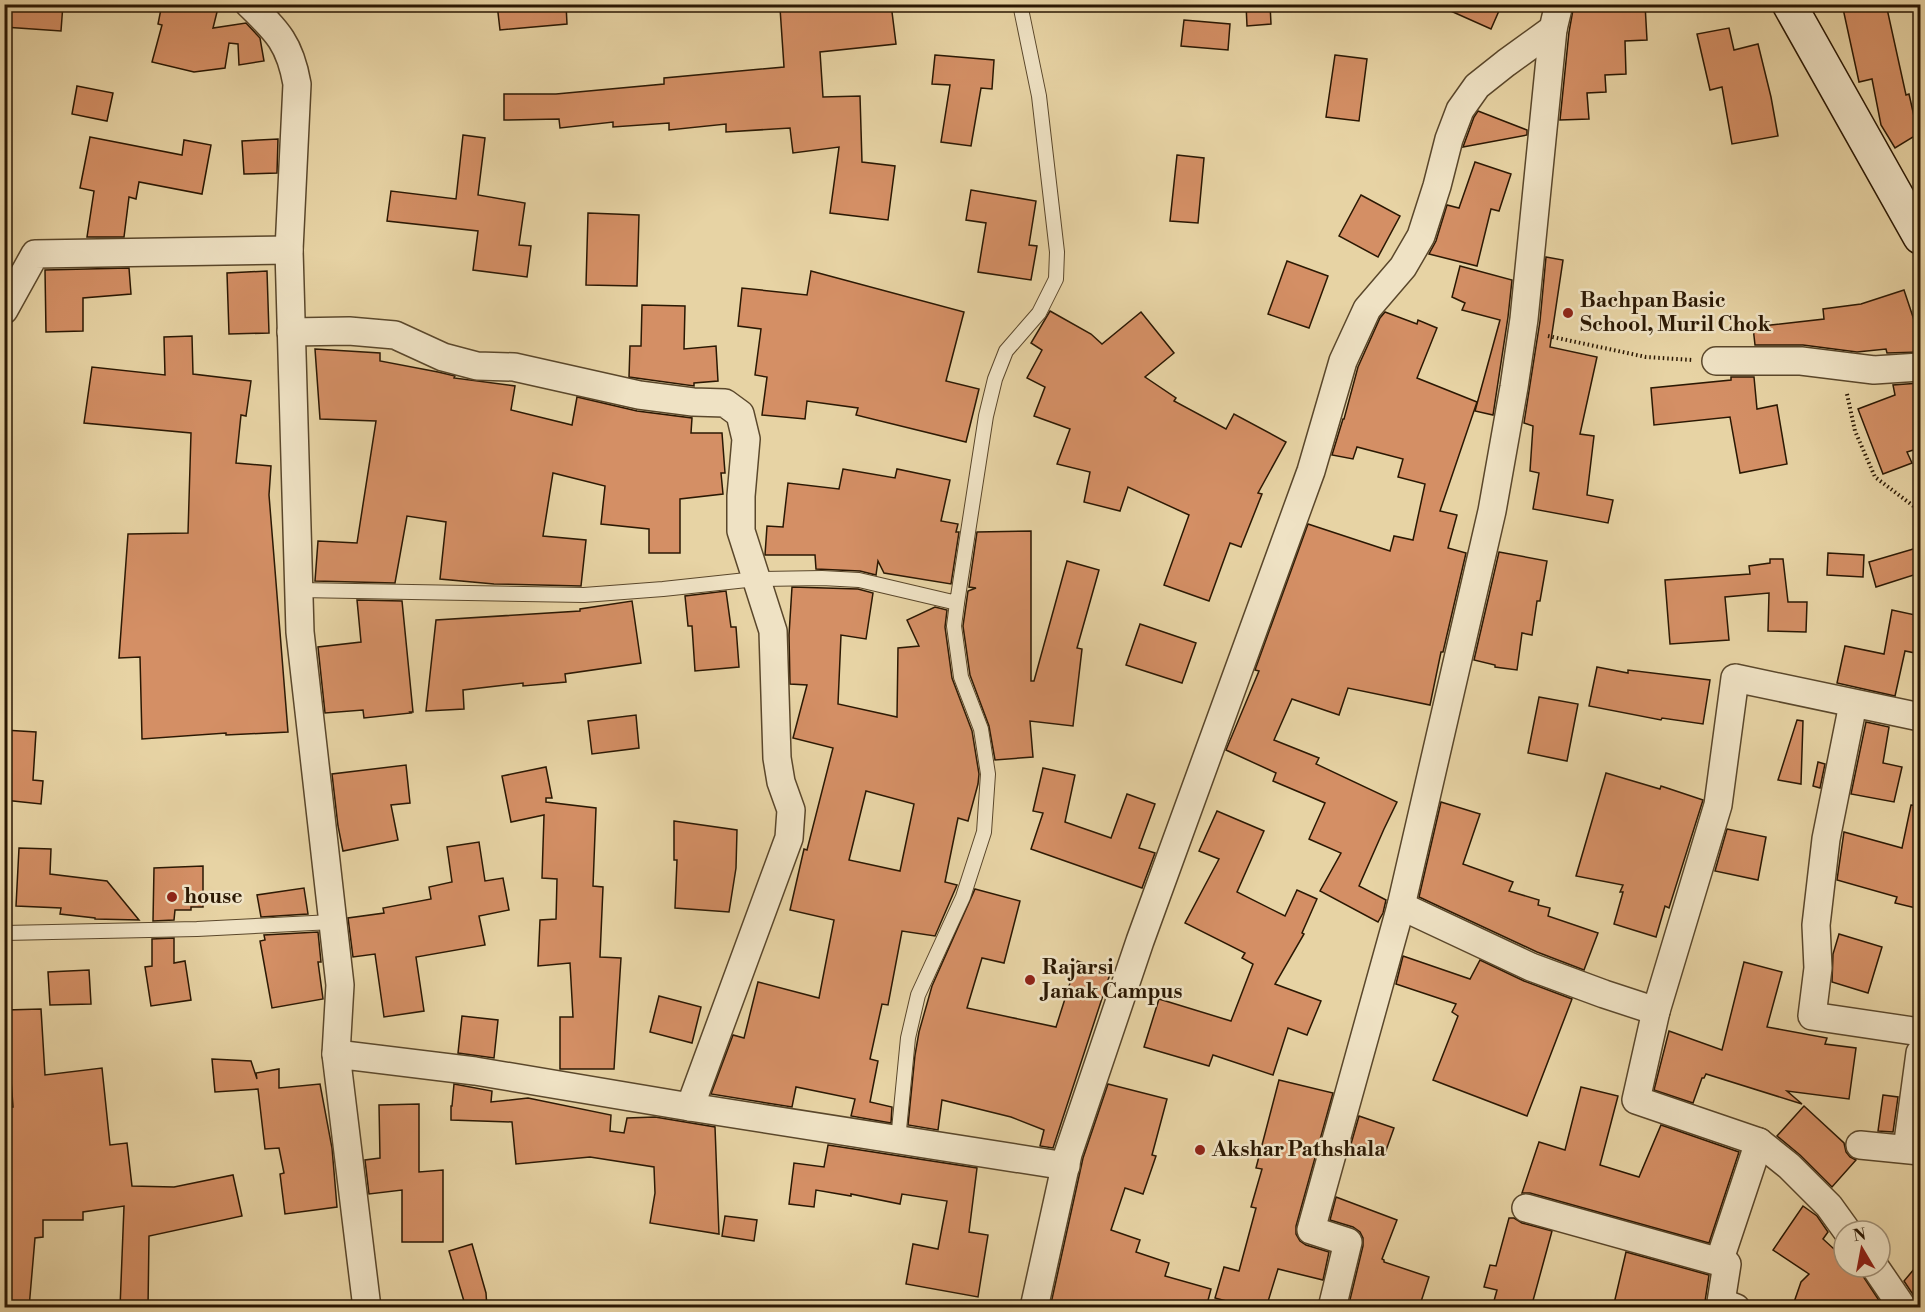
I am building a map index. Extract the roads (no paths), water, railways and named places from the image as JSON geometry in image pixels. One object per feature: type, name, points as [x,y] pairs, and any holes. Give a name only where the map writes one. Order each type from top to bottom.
[{"type":"main road","points":[[1789,4],[1908,206],[1920,237]]},
{"type":"street","points":[[249,4],[284,41],[293,64],[297,84],[289,250],[300,632],[340,985],[336,1054],[367,1308]]},
{"type":"street","points":[[1332,1308],[1348,1242],[1311,1230],[1401,906],[1492,511],[1522,331],[1556,17]]},
{"type":"street","points":[[1034,1308],[1068,1154],[1140,941],[1311,471],[1342,361],[1366,309],[1403,267],[1421,236],[1449,139],[1460,110],[1477,86],[1556,17]]},
{"type":"street","points":[[4,310],[35,254],[289,250]]},
{"type":"street","points":[[291,332],[395,335],[443,357],[477,366],[514,367],[639,395],[693,402],[725,403],[740,414],[746,439],[741,496],[741,531],[773,631],[777,758],[781,782],[791,810],[789,838],[690,1107]]},
{"type":"street","points":[[1716,361],[1801,361],[1874,370],[1920,367]]},
{"type":"street","points":[[1838,1219],[1829,1206],[1789,1166],[1759,1142],[1636,1100],[1656,1011],[1718,805],[1735,678],[1920,717]]},
{"type":"street","points":[[1853,704],[1826,839],[1816,925],[1818,968],[1812,1017],[1920,1032]]},
{"type":"street","points":[[1401,906],[1531,967],[1656,1011]]},
{"type":"street","points":[[1860,1145],[1914,1150],[1920,1053]]},
{"type":"street","points":[[336,1054],[475,1071],[1066,1166]]},
{"type":"street","points":[[1719,1262],[1759,1142]]},
{"type":"street","points":[[1526,1208],[1727,1264],[1721,1302],[1736,1308]]},
{"type":"street","points":[[1883,1279],[1903,1308]]},
{"type":"lane","points":[[898,1140],[908,1038],[918,995],[963,897],[984,832],[988,774],[981,729],[961,677],[954,626],[986,416],[995,379],[1006,351],[1039,313],[1056,279],[1057,252],[1039,96],[1020,4]]},
{"type":"lane","points":[[298,590],[584,595],[663,590],[756,579],[822,578],[859,580],[957,603]]},
{"type":"lane","points":[[4,933],[197,929],[332,922]]},
{"type":"place","name":"Bachpan Basic School, Muril Chok","points":[[1568,313]]},
{"type":"place","name":"house","points":[[172,897]]},
{"type":"place","name":"Rajarsi Janak Campus","points":[[1030,980]]},
{"type":"place","name":"Akshar Pathshala","points":[[1200,1150]]}]
